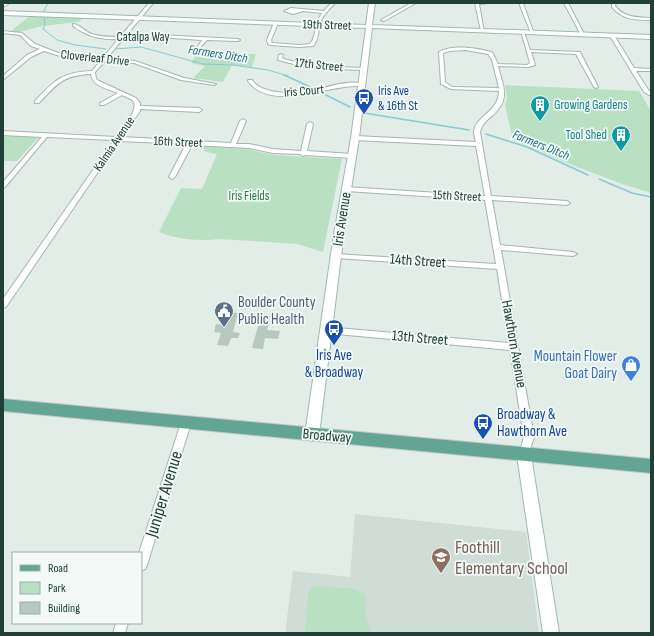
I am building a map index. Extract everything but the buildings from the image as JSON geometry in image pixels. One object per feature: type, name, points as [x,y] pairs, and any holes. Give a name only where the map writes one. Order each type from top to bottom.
[{"type":"main road","name":"Broadway","points":[[3,405],[651,466]]},
{"type":"street","points":[[3,6],[8,3]]},
{"type":"street","points":[[37,102],[62,77],[73,73],[92,72],[151,3]]},
{"type":"street","points":[[276,23],[269,41],[270,44],[311,45],[315,41],[318,24],[324,12],[333,3]]},
{"type":"street","name":"Iris Avenue","points":[[312,435],[336,256],[355,138],[372,3]]},
{"type":"street","points":[[383,20],[414,3]]},
{"type":"street","points":[[483,31],[477,3],[487,3]]},
{"type":"street","points":[[521,3],[533,33]]},
{"type":"street","points":[[566,3],[583,35]]},
{"type":"street","points":[[614,3],[613,6],[622,16],[651,19]]},
{"type":"street","points":[[301,11],[324,12]]},
{"type":"street","name":"19th Street","points":[[3,13],[651,37]]},
{"type":"street","name":"Catalpa Way","points":[[74,25],[80,30],[91,35],[121,38],[157,36],[238,40]]},
{"type":"street","name":"Cloverleaf Drive","points":[[3,32],[23,35],[33,45],[42,50],[71,57],[134,62],[183,78],[214,84]]},
{"type":"street","points":[[496,65],[531,65],[534,63],[522,32]]},
{"type":"street","points":[[3,38],[12,33]]},
{"type":"street","points":[[612,36],[650,93]]},
{"type":"street","points":[[199,48],[205,38]]},
{"type":"street","points":[[3,79],[29,56],[42,50]]},
{"type":"street","points":[[448,50],[487,52],[492,54],[502,90],[451,88],[445,86],[443,83],[441,52],[448,50]]},
{"type":"street","points":[[529,51],[578,53],[596,87]]},
{"type":"street","name":"17th Street","points":[[281,55],[280,59],[282,60],[306,66],[364,69]]},
{"type":"street","points":[[633,69],[651,70]]},
{"type":"street","name":"Kalmia Avenue","points":[[3,305],[118,138],[137,107],[134,99],[97,82],[94,79],[92,72]]},
{"type":"street","name":"Iris Court","points":[[250,81],[253,86],[262,91],[288,94],[313,92],[346,85],[362,85]]},
{"type":"street","name":"Hawthorn Avenue","points":[[502,90],[501,100],[497,108],[478,128],[479,144],[529,438],[524,455],[551,633]]},
{"type":"street","points":[[102,104],[122,93]]},
{"type":"street","points":[[137,107],[199,110]]},
{"type":"street","points":[[233,145],[242,121]]},
{"type":"street","points":[[303,154],[310,124]]},
{"type":"street","name":"16th Street","points":[[3,133],[250,146],[273,151],[303,154],[352,156]]},
{"type":"street","points":[[3,186],[6,179],[46,135]]},
{"type":"street","points":[[355,138],[479,144]]},
{"type":"street","points":[[172,177],[190,143]]},
{"type":"street","name":"15th Street","points":[[346,189],[567,203]]},
{"type":"street","points":[[496,247],[573,254]]},
{"type":"street","name":"14th Street","points":[[336,256],[500,267]]},
{"type":"street","name":"13th Street","points":[[326,330],[514,347]]},
{"type":"street","name":"Juniper Avenue","points":[[142,562],[186,422]]},
{"type":"shaded area","name":"Foothill Elementary School","points":[[355,514],[526,532],[539,633],[285,633],[293,571],[350,577]]},
{"type":"green space","points":[[31,15],[84,17],[79,22],[42,26],[19,32],[11,31]]},
{"type":"green space","points":[[202,50],[204,52],[217,55],[256,54],[252,67],[232,65],[223,82],[193,78],[205,66],[191,63],[199,51]]},
{"type":"green space","points":[[505,85],[639,91],[651,111],[651,193],[622,184],[572,165],[513,140],[505,105],[507,98]]},
{"type":"green space","points":[[3,135],[39,137],[17,161],[3,161]]},
{"type":"green space","name":"Iris Fields","points":[[201,147],[246,149],[274,155],[342,159],[323,252],[297,244],[219,239],[189,239],[174,237],[159,232],[181,188],[202,189],[217,154],[206,152]]},
{"type":"green space","points":[[313,586],[355,589],[365,594],[366,616],[371,633],[305,633],[308,594]]},
{"type":"waterway","name":"Farmers Ditch","points":[[43,13],[48,3]]},
{"type":"waterway","name":"Farmers Ditch","points":[[44,17],[45,25],[43,29],[57,40],[75,45],[106,49]]},
{"type":"waterway","name":"Farmers Ditch","points":[[115,49],[141,47],[203,64],[232,65],[268,70],[288,76]]},
{"type":"waterway","name":"Farmers Ditch","points":[[284,75],[315,89]]},
{"type":"waterway","name":"Farmers Ditch","points":[[322,93],[350,107]]},
{"type":"waterway","name":"Farmers Ditch","points":[[364,113],[469,130]]},
{"type":"waterway","name":"Farmers Ditch","points":[[486,134],[527,147],[588,175]]},
{"type":"waterway","name":"Farmers Ditch","points":[[599,179],[632,193],[651,197]]},
{"type":"place","name":"Iris Ave & 16th St","points":[[364,115]]},
{"type":"place","name":"Growing Gardens","points":[[540,122]]},
{"type":"place","name":"Tool Shed","points":[[621,152]]},
{"type":"place","name":"Boulder County Public Health","points":[[224,328]]},
{"type":"place","name":"Iris Ave & Broadway","points":[[334,346]]},
{"type":"place","name":"Mountain Flower Goat Dairy","points":[[631,382]]},
{"type":"place","name":"Broadway & Hawthorn Ave","points":[[483,440]]},
{"type":"place","name":"Foothill Elementary School","points":[[441,574]]}]
